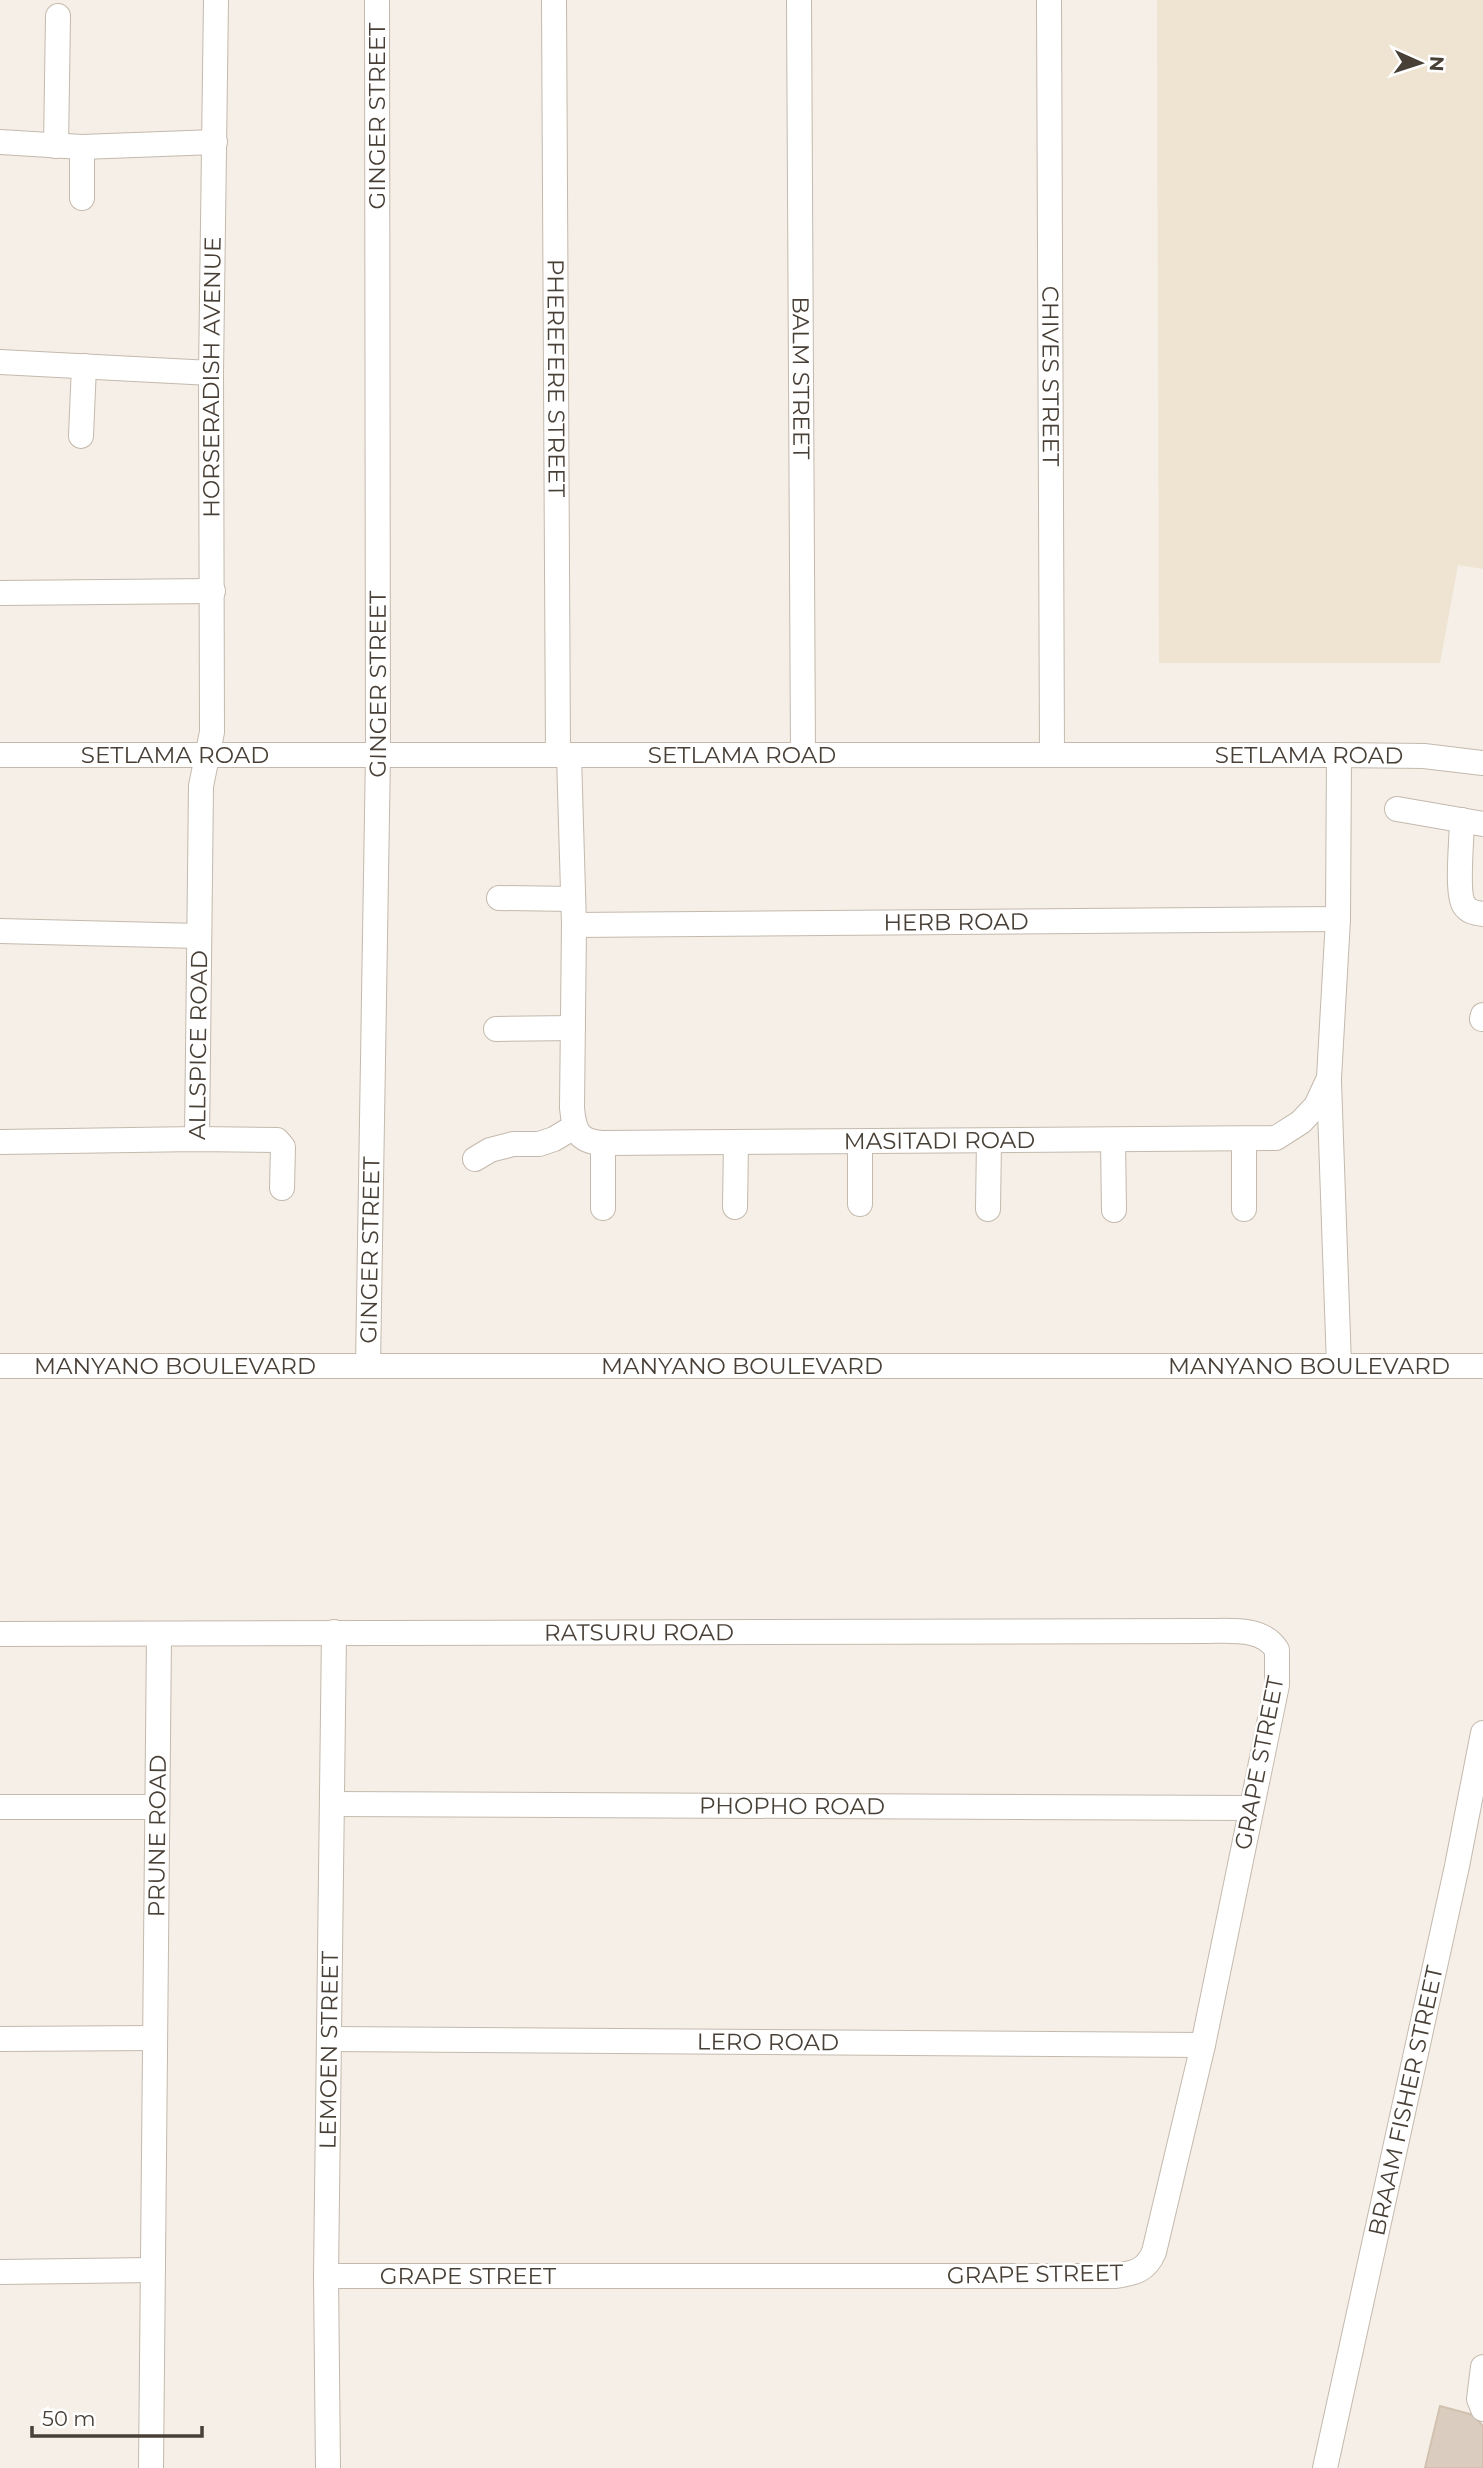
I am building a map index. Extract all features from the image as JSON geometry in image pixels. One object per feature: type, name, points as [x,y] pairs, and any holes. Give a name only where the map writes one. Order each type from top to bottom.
[{"type":"street","name":"HORSERADISH AVENUE","points":[[207,754],[212,732],[211,373],[216,0]]},
{"type":"street","name":"GINGER STREET","points":[[368,1366],[378,753],[377,0]]},
{"type":"street","name":"PHEREFERE STREET","points":[[554,0],[563,756]]},
{"type":"street","name":"BALM STREET","points":[[799,0],[803,755]]},
{"type":"street","name":"CHIVES STREET","points":[[1049,0],[1052,754]]},
{"type":"street","points":[[56,145],[58,16]]},
{"type":"street","points":[[0,142],[82,147],[215,142]]},
{"type":"street","points":[[82,147],[82,198]]},
{"type":"street","points":[[0,362],[211,373]]},
{"type":"street","points":[[81,436],[84,366]]},
{"type":"street","points":[[0,593],[213,591]]},
{"type":"street","name":"ALLSPICE ROAD","points":[[0,1142],[197,1139],[201,786],[207,754]]},
{"type":"street","name":"SETLAMA ROAD","points":[[0,755],[1339,755],[1424,756],[1483,763]]},
{"type":"street","name":"MASITADI ROAD","points":[[574,1127],[579,1134],[594,1143],[1276,1138],[1301,1122],[1316,1106],[1329,1078],[1338,919],[1339,755]]},
{"type":"street","points":[[475,1160],[490,1150],[513,1144],[539,1144],[554,1139],[574,1127],[573,899],[563,756]]},
{"type":"street","points":[[1397,809],[1473,822],[1460,894],[1464,906],[1472,912],[1483,914]]},
{"type":"street","points":[[499,898],[573,899]]},
{"type":"street","name":"HERB ROAD","points":[[573,925],[1338,919]]},
{"type":"street","points":[[0,931],[199,936]]},
{"type":"street","points":[[496,1029],[573,1028]]},
{"type":"street","points":[[1329,1078],[1339,1365]]},
{"type":"street","points":[[197,1139],[277,1140],[284,1147],[282,1188]]},
{"type":"street","points":[[1244,1139],[1244,1209]]},
{"type":"street","points":[[1113,1140],[1114,1210]]},
{"type":"street","points":[[988,1209],[989,1141]]},
{"type":"street","points":[[860,1142],[860,1204]]},
{"type":"street","points":[[603,1143],[603,1208]]},
{"type":"street","points":[[734,1207],[736,1143]]},
{"type":"street","name":"MANYANO BOULEVARD","points":[[0,1366],[1483,1366]]},
{"type":"street","name":"RATSURU ROAD","points":[[0,1634],[1208,1631],[1255,1634],[1273,1644]]},
{"type":"street","name":"LEMOEN STREET","points":[[328,2468],[326,2276],[334,1632]]},
{"type":"street","name":"PRUNE ROAD","points":[[151,2468],[159,1635]]},
{"type":"street","name":"GRAPE STREET","points":[[326,2276],[1116,2276],[1139,2271],[1154,2252],[1203,2045],[1277,1685],[1279,1661],[1273,1644]]},
{"type":"street","name":"BRAAM FISHER STREET","points":[[1325,2468],[1457,1866],[1483,1733]]},
{"type":"street","name":"PHOPHO ROAD","points":[[332,1804],[1251,1808]]},
{"type":"street","points":[[0,1807],[157,1808]]},
{"type":"street","points":[[0,2039],[155,2038]]},
{"type":"street","name":"LERO ROAD","points":[[330,2039],[1203,2045]]},
{"type":"street","points":[[0,2272],[153,2270]]},
{"type":"street","points":[[1483,2367],[1479,2399],[1483,2409]]},
{"type":"shaded area","points":[[1157,0],[1483,0],[1483,569],[1458,565],[1440,663],[1159,663]]},
{"type":"building","points":[[1440,2406],[1473,2415],[1483,2426],[1483,2468],[1425,2468]]}]
